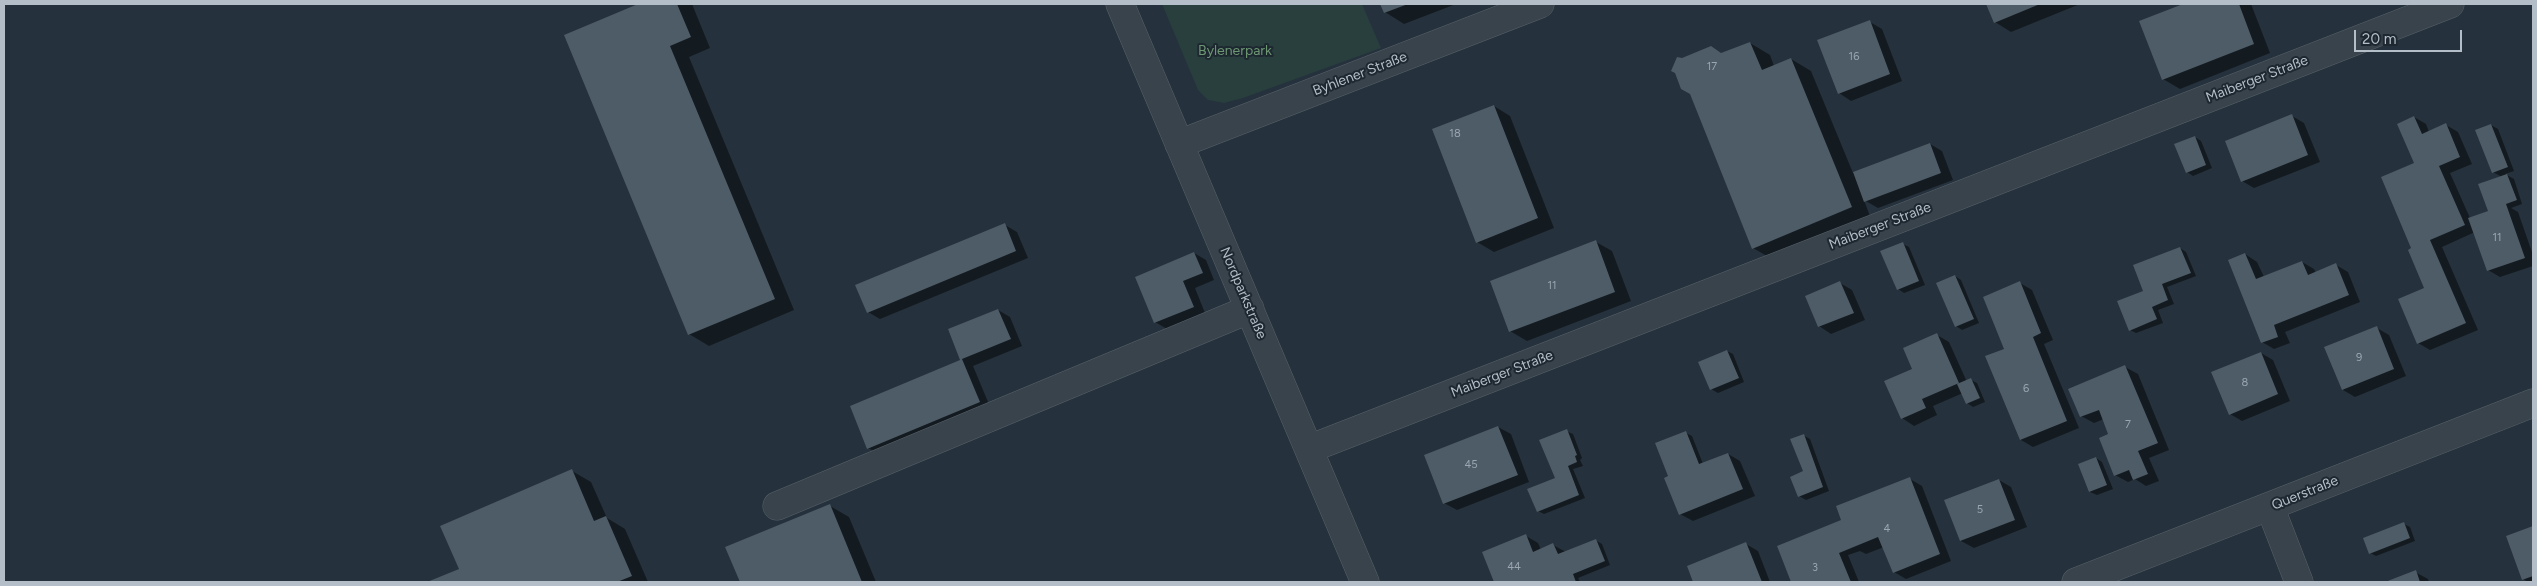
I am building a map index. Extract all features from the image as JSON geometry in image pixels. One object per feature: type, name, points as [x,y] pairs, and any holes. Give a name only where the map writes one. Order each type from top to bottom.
[{"type":"street","name":"Nordparkstraße","points":[[1120,4],[1365,582]]},
{"type":"street","name":"Byhlener Straße","points":[[1179,144],[1540,4]]},
{"type":"street","name":"Maiberger Straße","points":[[1309,449],[2450,4]]},
{"type":"street","points":[[778,506],[1250,309]]},
{"type":"street","name":"Querstraße","points":[[2076,582],[2533,402]]},
{"type":"street","points":[[2270,506],[2299,582]]},
{"type":"green space","name":"Bylenerpark","points":[[1162,4],[1362,4],[1381,48],[1243,98],[1224,103],[1208,100],[1198,90]]},
{"type":"building","points":[[638,4],[677,4],[691,37],[670,46],[775,299],[688,335],[564,35]]},
{"type":"building","points":[[1380,4],[1408,4],[1384,13]]},
{"type":"building","points":[[1986,4],[2040,4],[1994,23]]},
{"type":"building","points":[[2183,4],[2239,4],[2254,44],[2162,80],[2139,21]]},
{"type":"building","points":[[1870,20],[1890,74],[1838,94],[1817,40]]},
{"type":"building","points":[[1750,42],[1762,70],[1791,58],[1852,207],[1752,249],[1690,94],[1681,89],[1675,73],[1671,71],[1677,57],[1682,58],[1711,46],[1721,53]]},
{"type":"building","points":[[1494,105],[1538,218],[1476,243],[1432,129]]},
{"type":"building","points":[[2292,114],[2308,155],[2241,182],[2225,141]]},
{"type":"building","points":[[2414,116],[2422,134],[2446,123],[2460,157],[2439,166],[2465,225],[2430,240],[2466,323],[2417,344],[2398,299],[2424,288],[2408,250],[2411,248],[2381,177],[2414,163],[2397,124]]},
{"type":"building","points":[[2491,124],[2508,167],[2492,173],[2475,130]]},
{"type":"building","points":[[2195,136],[2206,165],[2186,173],[2174,144]]},
{"type":"building","points":[[1930,143],[1941,173],[1864,202],[1853,172]]},
{"type":"building","points":[[2507,174],[2517,200],[2506,204],[2525,258],[2487,271],[2468,218],[2488,211],[2478,184]]},
{"type":"building","points":[[1005,223],[1016,251],[867,313],[855,285]]},
{"type":"building","points":[[1596,240],[1615,292],[1509,332],[1490,281]]},
{"type":"building","points":[[1903,242],[1919,281],[1897,290],[1880,251]]},
{"type":"building","points":[[2180,247],[2191,273],[2162,284],[2168,300],[2152,307],[2157,319],[2129,331],[2117,301],[2143,291],[2133,265]]},
{"type":"building","points":[[1194,252],[1203,273],[1183,281],[1194,307],[1154,323],[1135,277]]},
{"type":"building","points":[[2245,253],[2256,279],[2302,261],[2308,275],[2336,263],[2349,295],[2274,325],[2278,337],[2261,343],[2228,260]]},
{"type":"building","points":[[1955,275],[1974,319],[1955,327],[1936,283]]},
{"type":"building","points":[[1840,281],[1854,313],[1818,327],[1805,296]]},
{"type":"building","points":[[2020,281],[2041,333],[2033,337],[2067,421],[2020,440],[1985,356],[2004,349],[1983,297]]},
{"type":"building","points":[[998,309],[1011,339],[962,359],[980,402],[867,449],[850,406],[960,360],[948,329]]},
{"type":"building","points":[[2377,326],[2394,369],[2342,390],[2324,347]]},
{"type":"building","points":[[1937,333],[1959,383],[1922,399],[1926,408],[1901,419],[1884,381],[1912,369],[1903,348]]},
{"type":"building","points":[[1727,350],[1739,378],[1710,390],[1698,362]]},
{"type":"building","points":[[2261,352],[2278,394],[2229,415],[2211,372]]},
{"type":"building","points":[[2125,365],[2158,443],[2138,451],[2148,474],[2133,480],[2129,470],[2114,476],[2099,438],[2108,434],[2099,410],[2080,417],[2068,389]]},
{"type":"building","points":[[1971,378],[1980,398],[1966,404],[1957,384]]},
{"type":"building","points":[[1498,426],[1518,475],[1443,504],[1424,455]]},
{"type":"building","points":[[1567,429],[1577,455],[1575,456],[1577,462],[1568,466],[1579,495],[1537,512],[1527,489],[1555,478],[1539,440]]},
{"type":"building","points":[[1686,431],[1699,464],[1728,453],[1743,489],[1679,515],[1664,478],[1668,476],[1655,443]]},
{"type":"building","points":[[1804,434],[1823,487],[1798,497],[1790,477],[1803,471],[1790,439]]},
{"type":"building","points":[[2096,457],[2107,485],[2089,492],[2078,464]]},
{"type":"building","points":[[572,469],[594,521],[606,516],[632,576],[617,582],[427,582],[459,569],[440,526]]},
{"type":"building","points":[[1910,477],[1940,554],[1893,573],[1878,537],[1839,553],[1851,582],[1791,582],[1777,546],[1841,520],[1836,506]]},
{"type":"building","points":[[1999,479],[2015,520],[1960,541],[1944,500]]},
{"type":"building","points":[[830,504],[862,582],[740,582],[725,547]]},
{"type":"building","points":[[2404,522],[2410,538],[2369,554],[2363,538]]},
{"type":"building","points":[[2533,526],[2533,576],[2522,580],[2506,536]]},
{"type":"building","points":[[1526,534],[1533,552],[1553,543],[1558,554],[1596,539],[1605,561],[1573,574],[1576,582],[1494,582],[1482,552]]},
{"type":"building","points":[[1746,542],[1762,582],[1693,582],[1687,566]]},
{"type":"building","points":[[2416,570],[2420,582],[2385,582]]}]
